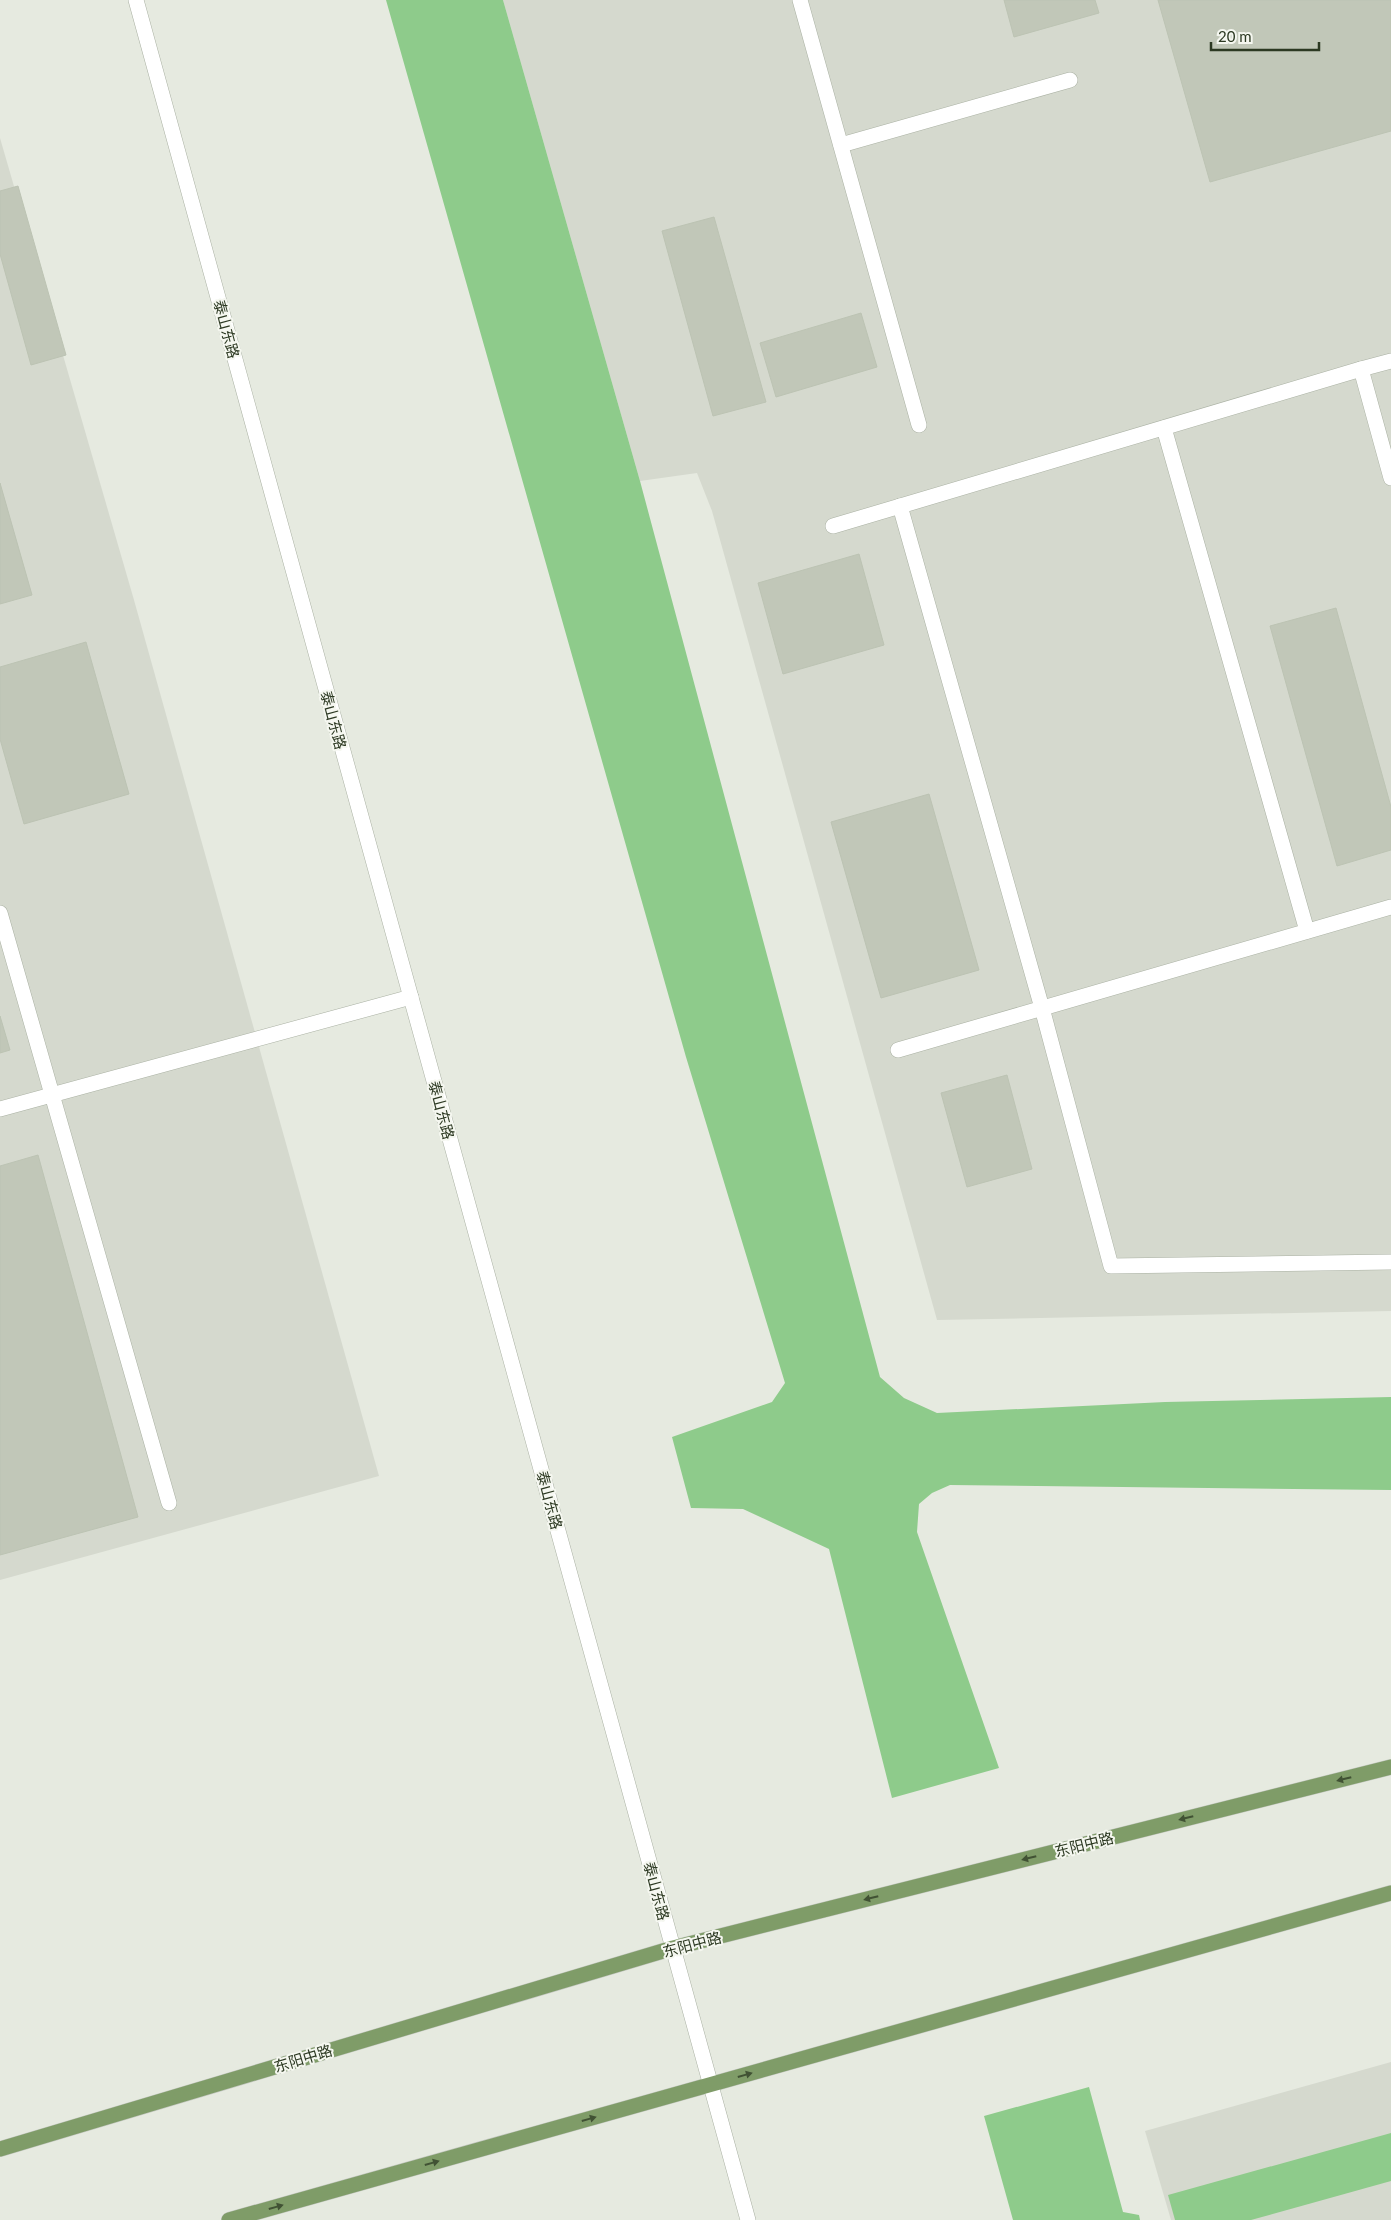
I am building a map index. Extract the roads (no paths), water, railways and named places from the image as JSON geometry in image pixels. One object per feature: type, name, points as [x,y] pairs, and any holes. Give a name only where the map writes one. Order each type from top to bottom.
[{"type":"main road","name":"东阳中路","points":[[0,2149],[673,1948],[1391,1767]]},
{"type":"main road","points":[[229,2220],[1391,1893]]},
{"type":"street","name":"泰山东路","points":[[136,0],[748,2220]]},
{"type":"street","points":[[800,0],[919,425]]},
{"type":"street","points":[[841,145],[1070,80]]},
{"type":"street","points":[[832,526],[1391,361]]},
{"type":"street","points":[[1361,370],[1391,478]]},
{"type":"street","points":[[1164,428],[1306,931]]},
{"type":"street","points":[[900,506],[1042,1008],[1111,1266],[1391,1262]]},
{"type":"street","points":[[898,1050],[1391,907]]},
{"type":"street","points":[[0,913],[169,1503]]},
{"type":"street","points":[[0,1109],[411,997]]}]
